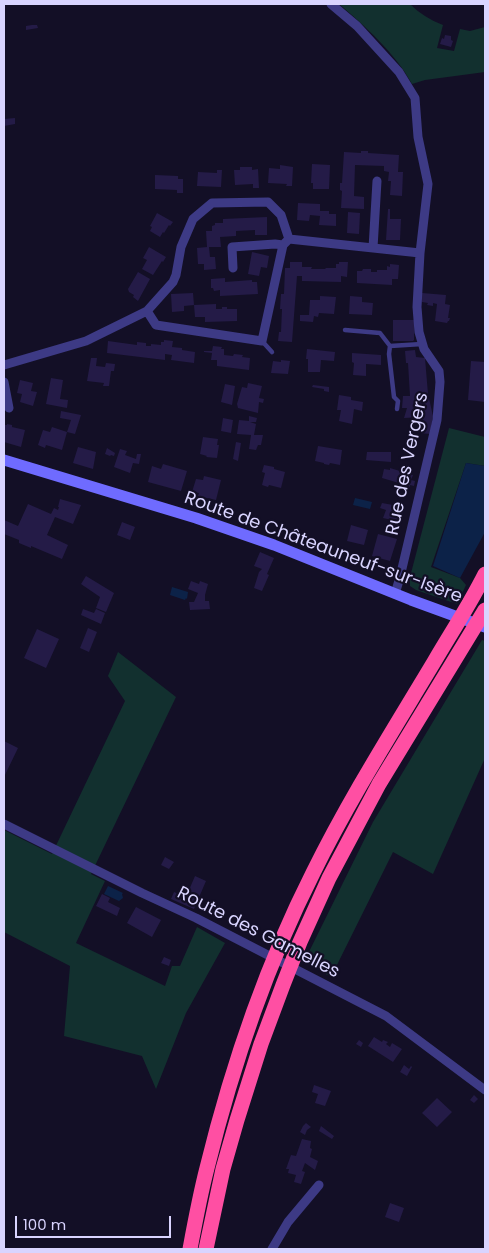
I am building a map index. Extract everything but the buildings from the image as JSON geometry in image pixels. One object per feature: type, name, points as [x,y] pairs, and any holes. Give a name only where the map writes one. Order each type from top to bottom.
[{"type":"highway","points":[[190,1249],[206,1169],[221,1114],[244,1040],[284,936],[313,873],[360,786],[485,574]]},
{"type":"highway","points":[[206,1249],[223,1169],[237,1120],[261,1044],[300,942],[330,878],[379,784],[485,610]]},
{"type":"main road","name":"Route de Châteauneuf-sur-Isère","points":[[4,460],[214,524],[274,545],[436,610],[485,627]]},
{"type":"street","name":"Rue des Vergers","points":[[331,4],[357,26],[399,72],[415,98],[418,137],[428,184],[420,254],[417,307],[422,344],[439,371],[437,420],[395,594]]},
{"type":"street","points":[[373,248],[377,181]]},
{"type":"street","points":[[4,365],[86,341],[147,311],[173,282],[181,246],[193,219],[212,203],[268,202],[281,215],[286,242],[262,341],[156,324],[147,311]]},
{"type":"street","points":[[233,268],[232,247],[286,242],[373,248],[420,254]]},
{"type":"street","points":[[4,382],[9,408]]},
{"type":"street","name":"Route des Gamelles","points":[[4,824],[196,918],[386,1016],[485,1090]]},
{"type":"street","points":[[272,1249],[288,1222],[319,1185]]},
{"type":"lane","points":[[345,330],[380,333],[390,346],[389,354],[394,397],[398,401],[397,409]]},
{"type":"lane","points":[[262,341],[272,352]]},
{"type":"lane","points":[[390,346],[422,344]]},
{"type":"green space","points":[[339,4],[410,4],[425,16],[443,25],[437,48],[454,51],[460,29],[470,31],[485,27],[485,72],[425,80],[412,84],[388,51]]},
{"type":"green space","points":[[449,428],[485,437],[485,466],[466,463],[431,567],[460,578],[466,585],[457,604],[416,590],[410,586],[410,577]]},
{"type":"green space","points":[[482,640],[485,641],[485,758],[433,874],[393,852],[331,977],[304,962],[373,822]]},
{"type":"green space","points":[[118,652],[176,697],[91,874],[105,881],[76,943],[165,986],[172,966],[180,966],[197,927],[225,943],[186,1013],[156,1089],[142,1056],[64,1036],[70,966],[4,932],[4,830],[52,854],[125,701],[108,676]]},
{"type":"water","points":[[466,463],[485,466],[485,532],[460,578],[433,566]]},
{"type":"water","points":[[355,498],[372,502],[370,509],[353,505]]},
{"type":"water","points":[[172,587],[188,592],[187,599],[170,595]]},
{"type":"water","points":[[108,886],[123,893],[123,898],[119,901],[104,894]]}]
